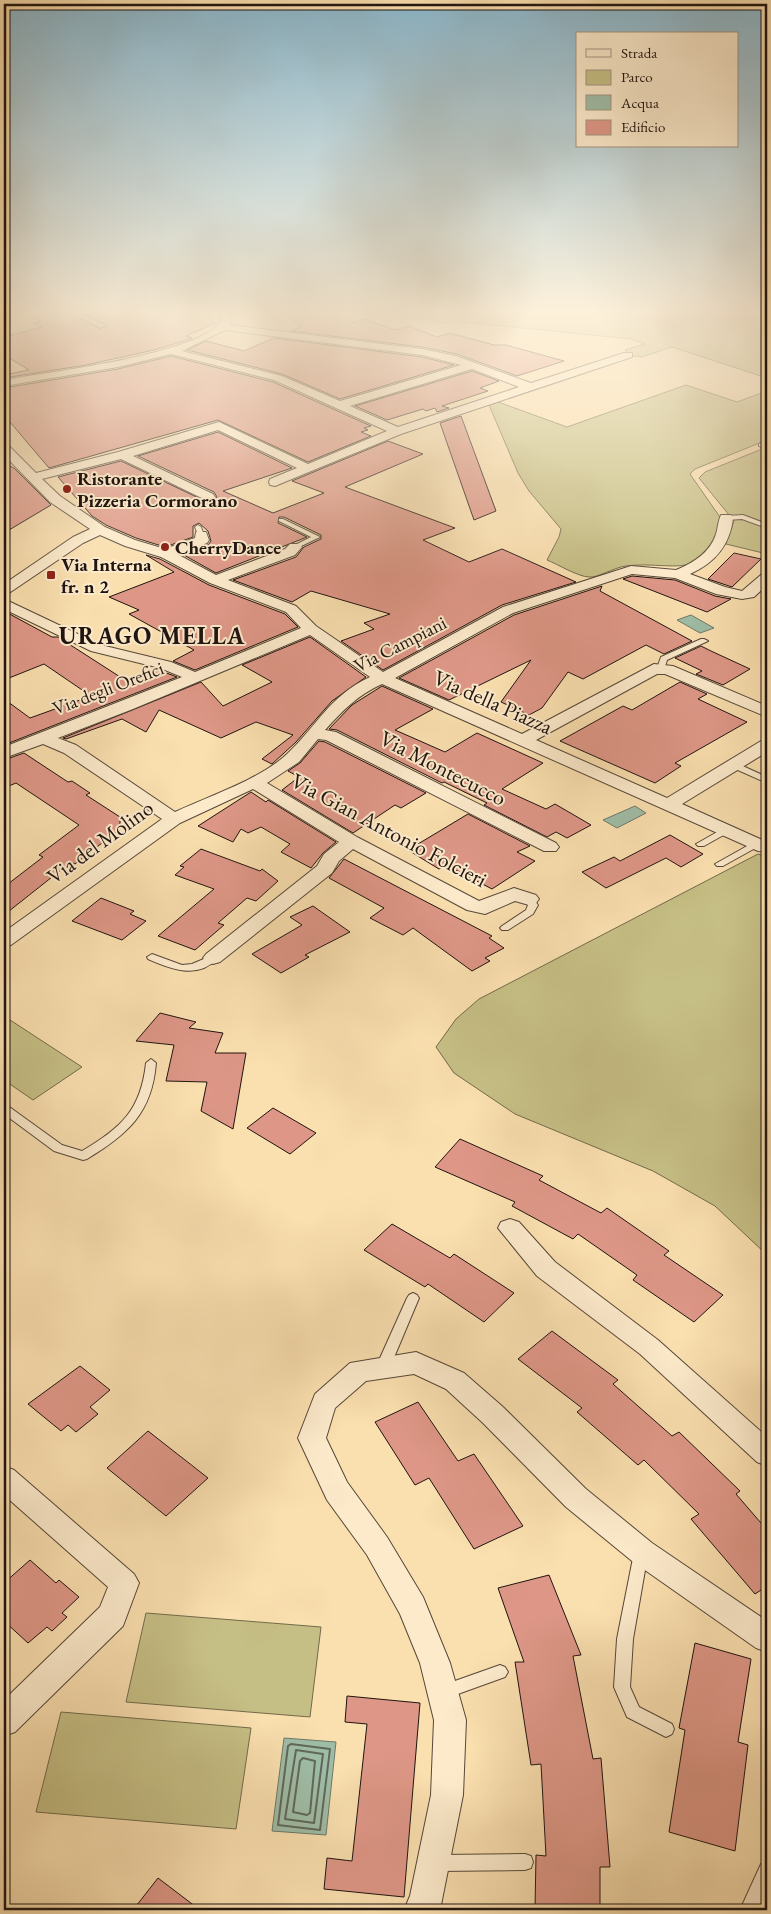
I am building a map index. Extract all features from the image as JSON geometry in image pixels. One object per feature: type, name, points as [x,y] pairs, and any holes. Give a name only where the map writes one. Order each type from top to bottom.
[{"type":"street","points":[[326,399],[398,431]]},
{"type":"street","points":[[339,405],[358,399]]},
{"type":"street","points":[[276,482],[398,431],[493,399]]},
{"type":"street","points":[[32,478],[122,455],[219,426],[307,468]]},
{"type":"street","name":"Via della Piazza","points":[[4,448],[55,499],[100,530],[130,543],[166,554],[216,580],[291,609],[312,629],[380,677],[760,845]]},
{"type":"street","points":[[122,455],[208,497]]},
{"type":"street","name":"Via Campiani","points":[[677,574],[690,570],[708,559],[726,531],[726,518]]},
{"type":"street","points":[[4,590],[78,540],[100,530]]},
{"type":"street","points":[[166,554],[202,540],[200,531]]},
{"type":"street","points":[[216,580],[290,552],[295,547]]},
{"type":"street","name":"Via Campiani","points":[[174,819],[255,783],[293,758],[316,734],[339,704],[380,677],[406,667],[508,610],[631,570],[677,574],[721,591],[742,595],[749,594],[767,577]]},
{"type":"street","points":[[4,603],[96,648],[165,665],[194,677]]},
{"type":"street","name":"Via degli Orefici","points":[[4,753],[312,629]]},
{"type":"street","points":[[523,740],[654,669],[661,668],[767,712]]},
{"type":"street","name":"Via Montecucco","points":[[316,734],[330,736],[550,847]]},
{"type":"street","name":"Via del Molino","points":[[4,941],[174,819],[70,749],[42,737]]},
{"type":"street","points":[[670,804],[767,745]]},
{"type":"street","name":"Via Gian Antonio Folcieri","points":[[255,783],[351,841],[474,906],[485,908],[514,894],[519,894],[529,899]]},
{"type":"street","points":[[213,958],[326,869],[331,858],[351,841]]},
{"type":"street","points":[[510,1228],[546,1270],[649,1347],[767,1454]]},
{"type":"street","points":[[421,1910],[426,1902],[447,1795],[450,1720],[435,1663],[412,1607],[377,1546],[337,1491],[312,1438],[324,1402],[359,1370],[416,1363],[455,1380],[494,1415],[576,1498],[642,1552],[767,1638]]},
{"type":"street","points":[[4,1478],[124,1583],[112,1616],[4,1721]]},
{"type":"lane","points":[[726,518],[743,516],[767,526]]},
{"type":"lane","points":[[281,520],[317,537],[295,547]]},
{"type":"lane","points":[[661,668],[664,659],[704,641]]},
{"type":"lane","points":[[734,765],[767,780]]},
{"type":"lane","points":[[701,844],[726,830]]},
{"type":"lane","points":[[720,864],[760,845]]},
{"type":"lane","points":[[505,928],[530,912],[533,905],[529,899]]},
{"type":"lane","points":[[152,957],[183,970],[196,968],[213,958]]},
{"type":"lane","points":[[4,1109],[58,1148],[83,1156],[112,1139],[140,1108],[150,1078],[151,1063]]},
{"type":"lane","points":[[383,1367],[414,1298]]},
{"type":"lane","points":[[642,1552],[625,1639],[622,1687],[633,1712],[666,1729]]},
{"type":"lane","points":[[443,1693],[500,1672]]},
{"type":"lane","points":[[434,1863],[525,1862]]},
{"type":"lane","points":[[749,1910],[767,1870]]},
{"type":"green space","points":[[645,399],[729,399],[737,402],[744,399],[767,399],[767,443],[762,442],[695,469],[690,474],[722,520],[715,540],[707,554],[697,562],[685,565],[626,566],[593,577],[580,575],[547,560],[561,529],[529,491],[518,473],[489,405],[498,402],[567,427]]},
{"type":"green space","points":[[767,447],[767,552],[763,553],[726,544],[734,521],[699,478],[705,472]]},
{"type":"green space","points":[[758,854],[767,857],[767,1255],[715,1206],[653,1171],[515,1114],[454,1073],[436,1047],[456,1019],[479,999]]},
{"type":"green space","points":[[4,1016],[82,1067],[33,1100],[4,1080]]},
{"type":"green space","points":[[146,1613],[321,1627],[310,1717],[126,1702]]},
{"type":"green space","points":[[61,1712],[251,1728],[236,1829],[36,1812]]},
{"type":"water","points":[[691,615],[714,628],[700,633],[677,620]]},
{"type":"water","points":[[635,806],[646,813],[617,828],[603,820]]},
{"type":"water","points":[[284,1738],[336,1742],[326,1835],[272,1831]]},
{"type":"building","points":[[4,399],[312,399],[371,426],[364,428],[368,430],[361,432],[371,436],[308,462],[218,420],[49,468],[4,415]]},
{"type":"building","points":[[377,399],[462,399],[442,406],[449,408],[437,412],[435,408],[426,411],[423,409],[387,420],[355,406]]},
{"type":"building","points":[[461,416],[496,511],[474,520],[440,423]]},
{"type":"building","points":[[218,432],[292,468],[223,491],[273,513],[324,493],[292,481],[388,441],[423,454],[345,487],[455,528],[423,540],[469,562],[502,549],[576,582],[502,605],[383,670],[341,641],[374,629],[364,623],[390,614],[311,591],[292,602],[233,580],[296,557],[304,547],[321,539],[321,535],[284,517],[279,517],[278,523],[307,537],[216,573],[182,554],[208,545],[211,541],[208,531],[199,523],[193,526],[193,537],[165,547],[136,538],[106,525],[92,516],[58,477],[121,461],[209,503],[217,497],[214,492],[138,456]]},
{"type":"building","points":[[4,462],[15,469],[51,505],[4,533]]},
{"type":"building","points":[[734,553],[761,559],[732,587],[708,579]]},
{"type":"building","points":[[146,555],[160,559],[209,585],[285,614],[298,627],[195,670],[173,661],[194,650],[129,614],[139,610],[109,597],[174,572]]},
{"type":"building","points":[[632,576],[675,580],[715,596],[731,599],[707,612],[623,579]]},
{"type":"building","points":[[602,586],[600,591],[692,641],[664,654],[646,645],[583,679],[568,672],[542,708],[529,715],[501,702],[531,660],[449,700],[399,678],[514,615]]},
{"type":"building","points":[[4,611],[52,637],[58,637],[128,682],[156,669],[177,677],[4,745],[4,699],[30,718],[91,696],[44,664],[4,680]]},
{"type":"building","points":[[310,637],[366,677],[332,701],[296,742],[272,764],[262,759],[293,735],[256,722],[221,738],[159,710],[146,732],[122,719],[66,739],[63,738],[201,682],[223,706],[272,682],[242,665]]},
{"type":"building","points":[[701,646],[750,669],[723,685],[696,674],[702,671],[675,658]]},
{"type":"building","points":[[680,682],[707,694],[698,699],[747,722],[675,763],[681,766],[655,783],[560,741],[623,706],[632,710]]},
{"type":"building","points":[[382,686],[433,709],[395,730],[445,752],[477,733],[543,763],[502,789],[546,809],[555,804],[591,825],[567,838],[556,832],[547,837],[484,805],[487,803],[444,782],[442,783],[337,730],[329,729],[352,705]]},
{"type":"building","points":[[319,741],[325,742],[426,793],[401,808],[395,805],[353,833],[282,790],[299,777],[288,771],[300,763]]},
{"type":"building","points":[[24,753],[68,782],[72,781],[90,793],[86,795],[120,817],[120,829],[75,864],[71,862],[4,915],[4,887],[43,857],[39,855],[79,825],[16,783],[4,788],[4,760]]},
{"type":"building","points":[[251,792],[266,802],[268,800],[336,842],[323,853],[311,868],[281,852],[290,844],[261,827],[248,833],[241,829],[233,842],[198,826]]},
{"type":"building","points":[[468,814],[530,846],[517,852],[535,861],[492,889],[446,865],[439,869],[408,850]]},
{"type":"building","points":[[670,835],[703,854],[681,867],[666,858],[606,888],[582,872],[614,857],[620,861]]},
{"type":"building","points":[[201,849],[260,871],[262,869],[278,881],[256,901],[247,898],[218,923],[224,925],[195,950],[158,936],[214,889],[175,875],[184,867],[180,866]]},
{"type":"building","points":[[344,859],[492,936],[489,938],[504,948],[485,958],[490,961],[472,971],[413,928],[403,935],[370,918],[384,908],[329,878]]},
{"type":"building","points":[[101,898],[134,911],[130,914],[146,921],[122,940],[72,921]]},
{"type":"building","points":[[313,906],[350,932],[305,955],[309,957],[281,973],[252,954],[302,925],[290,917]]},
{"type":"building","points":[[160,1013],[196,1022],[189,1028],[223,1033],[215,1053],[246,1053],[233,1129],[201,1111],[207,1082],[166,1081],[174,1045],[136,1041]]},
{"type":"building","points":[[273,1108],[316,1133],[290,1154],[247,1128]]},
{"type":"building","points":[[460,1139],[543,1176],[539,1180],[601,1213],[607,1208],[669,1251],[664,1255],[723,1295],[694,1322],[633,1280],[637,1275],[578,1234],[573,1239],[512,1206],[515,1202],[435,1167]]},
{"type":"building","points":[[392,1224],[450,1258],[454,1254],[514,1293],[484,1322],[428,1284],[425,1287],[364,1250]]},
{"type":"building","points":[[552,1331],[618,1380],[613,1384],[672,1436],[679,1432],[740,1491],[736,1494],[767,1530],[767,1586],[755,1594],[691,1519],[699,1514],[644,1460],[638,1465],[577,1412],[582,1408],[518,1359]]},
{"type":"building","points":[[80,1366],[110,1390],[90,1407],[98,1414],[76,1432],[68,1425],[61,1431],[28,1404]]},
{"type":"building","points":[[418,1402],[458,1461],[474,1454],[523,1526],[474,1549],[429,1478],[415,1485],[375,1422]]},
{"type":"building","points":[[148,1431],[208,1478],[166,1516],[107,1468]]},
{"type":"building","points":[[30,1560],[56,1583],[59,1580],[79,1597],[62,1613],[67,1617],[52,1631],[47,1627],[28,1643],[4,1621],[4,1583]]},
{"type":"building","points":[[549,1575],[581,1655],[573,1656],[593,1759],[601,1758],[610,1867],[600,1867],[600,1910],[535,1910],[536,1855],[546,1856],[541,1764],[531,1765],[515,1662],[524,1662],[498,1588]]},
{"type":"building","points":[[695,1643],[751,1659],[738,1742],[748,1745],[735,1851],[669,1832],[685,1730],[679,1728]]},
{"type":"building","points":[[347,1696],[420,1703],[404,1897],[324,1889],[327,1858],[352,1861],[367,1724],[345,1722]]},
{"type":"building","points":[[158,1878],[200,1910],[133,1910]]},
{"type":"place","name":"Ristorante Pizzeria Cormorano","points":[[67,489]]},
{"type":"place","name":"CherryDance","points":[[165,547]]},
{"type":"place","name":"Via Interna fr. n 2","points":[[51,575]]},
{"type":"district","name":"URAGO MELLA","points":[[152,635]]}]
